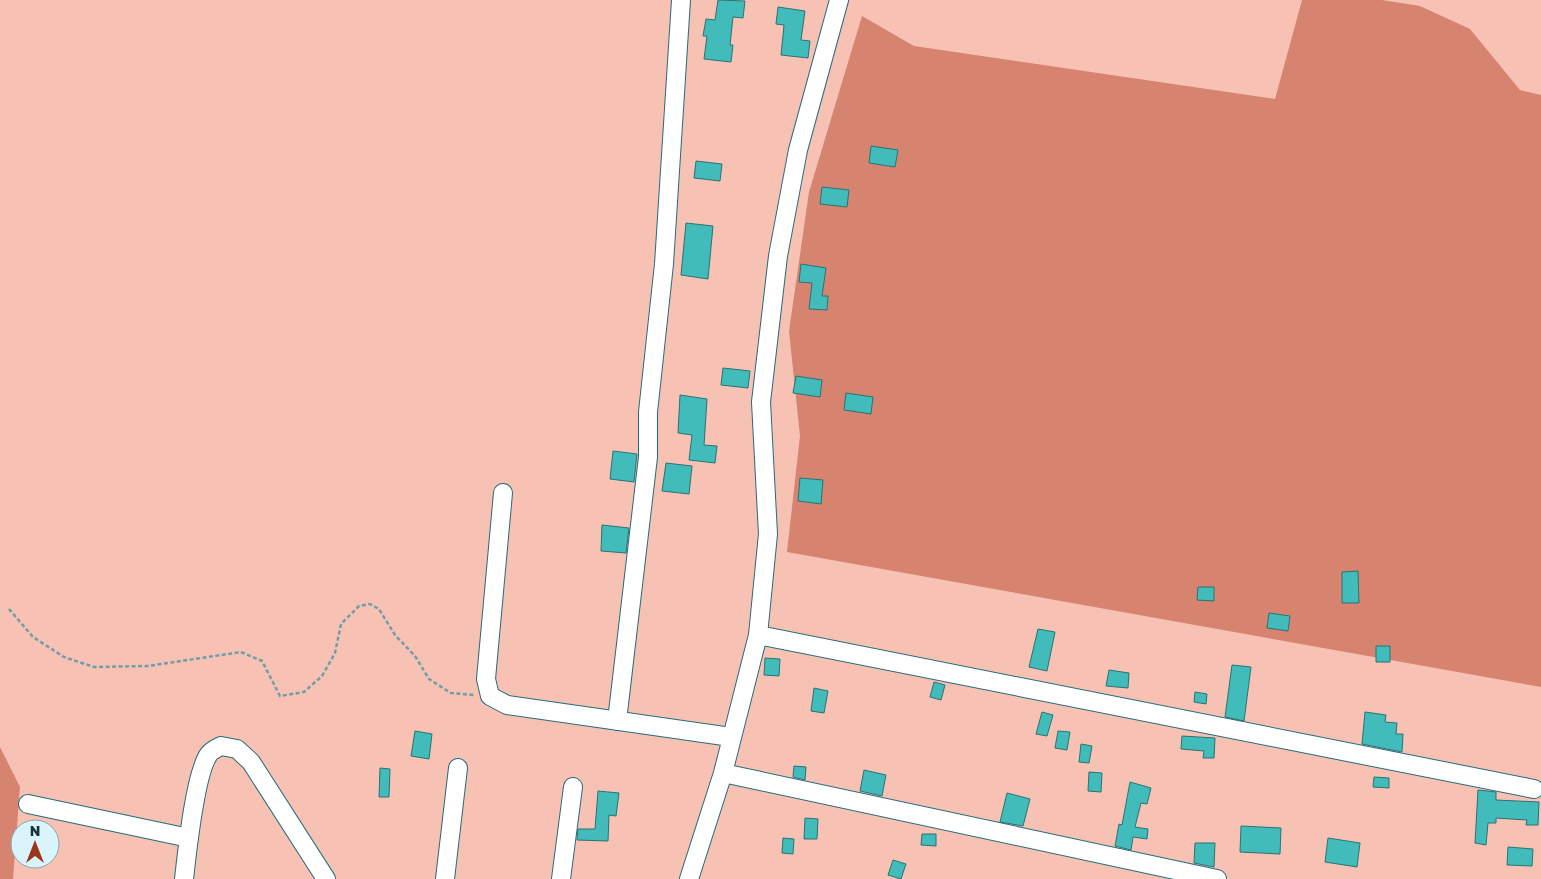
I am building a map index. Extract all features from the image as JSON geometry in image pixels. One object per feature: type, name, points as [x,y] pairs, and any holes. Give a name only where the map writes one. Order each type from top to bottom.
[{"type":"street","points":[[617,721],[648,456],[648,412],[664,264],[681,0]]},
{"type":"street","points":[[689,879],[723,773],[758,635],[768,534],[761,402],[778,256],[798,150],[839,0]]},
{"type":"street","points":[[503,493],[486,679],[490,696],[507,705],[731,737]]},
{"type":"street","points":[[758,635],[1534,790]]},
{"type":"street","points":[[184,879],[189,838],[203,767],[209,753],[221,746],[237,749],[251,762],[326,879]]},
{"type":"street","points":[[445,879],[458,768]]},
{"type":"street","points":[[723,773],[1217,879]]},
{"type":"street","points":[[561,879],[573,787]]},
{"type":"street","points":[[28,804],[189,838]]},
{"type":"path","points":[[9,609],[33,636],[64,658],[94,667],[148,666],[241,652],[262,660],[280,696],[304,692],[322,676],[335,654],[341,624],[359,606],[370,604],[379,610],[395,635],[415,656],[429,680],[451,693],[490,696]]},
{"type":"shaded area","points":[[0,0],[1541,0],[1541,879],[0,879]]},
{"type":"shaded area","points":[[1302,0],[1382,0],[1420,6],[1470,29],[1520,90],[1541,95],[1541,687],[787,552],[800,436],[789,331],[809,192],[862,16],[914,46],[1275,99]]},
{"type":"shaded area","points":[[0,747],[20,787],[18,819],[10,819],[10,869],[14,869],[13,879],[0,879]]},
{"type":"building","points":[[718,0],[745,1],[743,18],[733,17],[730,45],[733,45],[731,62],[704,59],[707,36],[703,36],[706,19],[715,20]]},
{"type":"building","points":[[778,7],[805,11],[801,40],[810,41],[808,58],[781,55],[784,25],[776,24]]},
{"type":"building","points":[[871,146],[898,150],[895,167],[869,163]]},
{"type":"building","points":[[696,161],[722,164],[720,181],[694,178]]},
{"type":"building","points":[[822,187],[849,190],[847,207],[820,204]]},
{"type":"building","points":[[686,223],[713,226],[708,279],[681,275]]},
{"type":"building","points":[[801,264],[826,268],[822,296],[828,296],[827,310],[809,309],[812,283],[799,282]]},
{"type":"building","points":[[723,368],[750,371],[748,388],[721,385]]},
{"type":"building","points":[[796,376],[822,380],[820,397],[793,393]]},
{"type":"building","points":[[846,393],[873,397],[871,414],[844,410]]},
{"type":"building","points":[[680,395],[707,399],[704,445],[717,446],[715,463],[689,460],[692,435],[678,433]]},
{"type":"building","points":[[613,451],[637,454],[634,482],[610,479]]},
{"type":"building","points":[[666,463],[692,466],[689,494],[662,491]]},
{"type":"building","points":[[800,478],[823,480],[821,504],[798,501]]},
{"type":"building","points":[[602,525],[629,528],[626,553],[601,551]]},
{"type":"building","points":[[1358,571],[1359,603],[1342,603],[1342,572]]},
{"type":"building","points":[[1198,587],[1214,587],[1214,601],[1197,600]]},
{"type":"building","points":[[1269,613],[1290,616],[1288,631],[1267,628]]},
{"type":"building","points":[[1038,629],[1055,632],[1047,671],[1029,667]]},
{"type":"building","points":[[1376,646],[1390,646],[1390,662],[1376,662]]},
{"type":"building","points":[[765,658],[780,659],[779,676],[764,675]]},
{"type":"building","points":[[1232,665],[1251,667],[1244,721],[1225,717]]},
{"type":"building","points":[[1109,670],[1129,673],[1128,688],[1106,686]]},
{"type":"building","points":[[934,682],[945,685],[941,700],[930,697]]},
{"type":"building","points":[[814,688],[828,691],[824,713],[811,711]]},
{"type":"building","points":[[1195,692],[1207,694],[1206,704],[1194,702]]},
{"type":"building","points":[[1042,712],[1053,715],[1047,736],[1036,734]]},
{"type":"building","points":[[1365,712],[1386,715],[1385,722],[1397,723],[1396,734],[1403,734],[1402,752],[1362,744]]},
{"type":"building","points":[[415,731],[432,734],[429,759],[411,756]]},
{"type":"building","points":[[1058,731],[1070,732],[1067,750],[1055,748]]},
{"type":"building","points":[[1182,736],[1215,738],[1214,758],[1203,758],[1204,751],[1181,749]]},
{"type":"building","points":[[1081,744],[1092,746],[1089,763],[1079,762]]},
{"type":"building","points":[[794,766],[806,767],[805,780],[793,777]]},
{"type":"building","points":[[380,768],[390,769],[389,797],[379,797]]},
{"type":"building","points":[[864,770],[886,775],[882,796],[860,791]]},
{"type":"building","points":[[1089,772],[1102,773],[1101,792],[1088,791]]},
{"type":"building","points":[[1374,777],[1389,778],[1389,788],[1373,787]]},
{"type":"building","points":[[1130,782],[1151,788],[1147,804],[1141,803],[1135,827],[1148,829],[1147,839],[1133,837],[1131,850],[1115,846],[1119,824],[1122,825]]},
{"type":"building","points":[[1478,790],[1496,792],[1496,800],[1539,802],[1538,825],[1526,825],[1527,820],[1496,818],[1496,823],[1488,823],[1486,845],[1475,843]]},
{"type":"building","points":[[598,791],[619,793],[616,816],[609,815],[608,841],[577,840],[578,829],[595,829]]},
{"type":"building","points":[[1007,793],[1030,799],[1023,826],[1000,822]]},
{"type":"building","points":[[805,818],[818,819],[817,839],[804,839]]},
{"type":"building","points":[[1241,826],[1281,828],[1280,854],[1240,852]]},
{"type":"building","points":[[922,834],[936,834],[936,846],[921,845]]},
{"type":"building","points":[[783,838],[794,839],[793,854],[782,853]]},
{"type":"building","points":[[1328,838],[1360,843],[1357,867],[1325,862]]},
{"type":"building","points":[[1195,843],[1215,843],[1214,867],[1194,863]]},
{"type":"building","points":[[1508,847],[1533,849],[1532,866],[1507,865]]},
{"type":"building","points":[[893,860],[906,864],[901,879],[888,875]]}]
